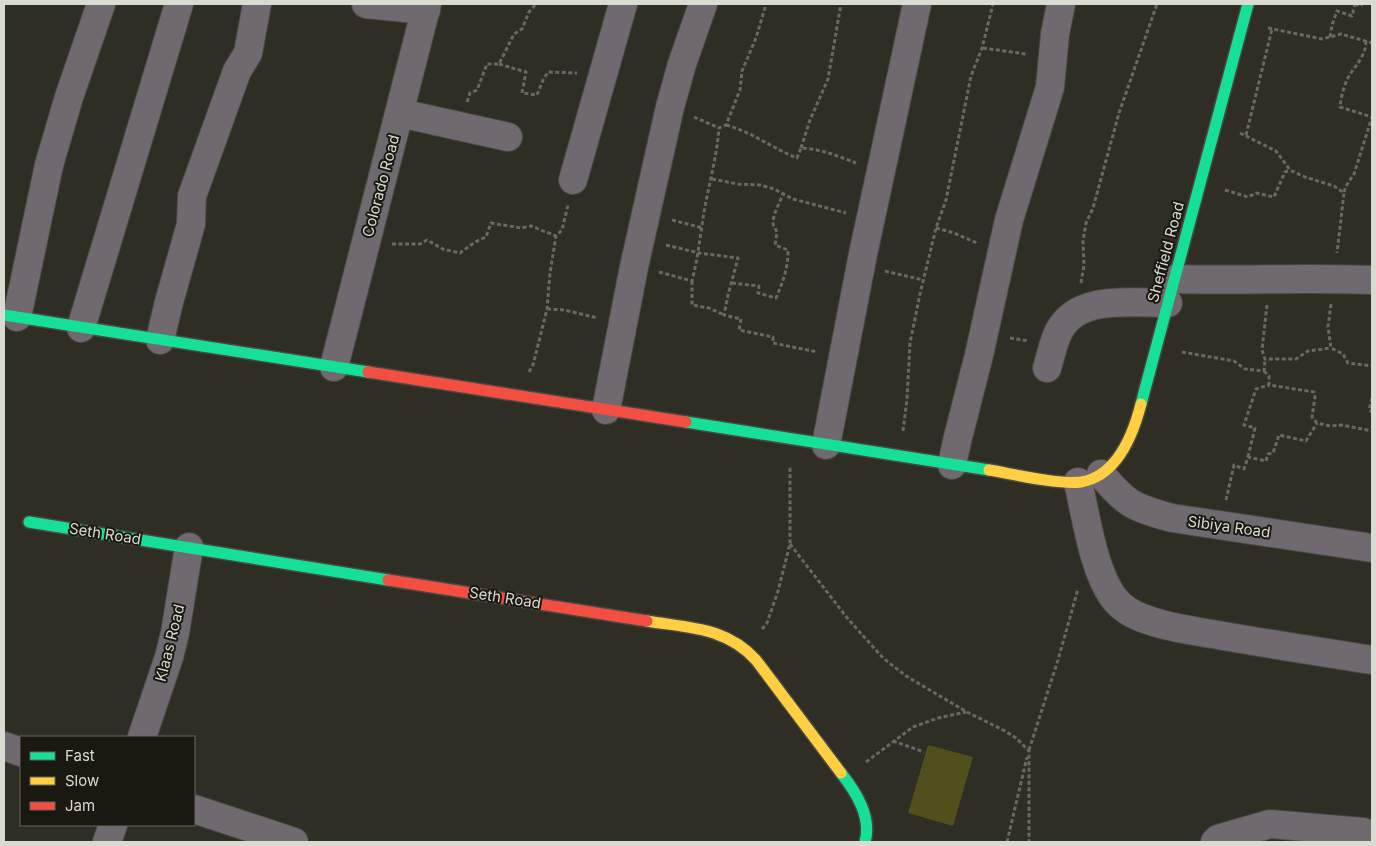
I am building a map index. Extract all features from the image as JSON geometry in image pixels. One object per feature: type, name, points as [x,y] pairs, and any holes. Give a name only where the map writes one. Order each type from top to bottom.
[{"type":"street","points":[[101,4],[55,146],[10,316],[952,465],[1054,480],[1090,478],[1096,558],[1102,578],[1114,598],[1126,610],[1146,620],[1172,626],[1244,640],[1372,660]]},
{"type":"street","points":[[81,328],[180,4]]},
{"type":"street","points":[[160,340],[168,302],[191,224],[192,196],[237,70],[248,53],[257,4]]},
{"type":"street","points":[[366,4],[426,7]]},
{"type":"street","points":[[573,180],[623,4]]},
{"type":"street","points":[[606,410],[622,323],[670,107],[682,64],[703,4]]},
{"type":"street","points":[[826,445],[860,267],[917,4]]},
{"type":"street","points":[[952,465],[1018,189],[1047,102],[1053,71],[1055,34],[1060,4]]},
{"type":"street","name":"Sheffield Road","points":[[1090,478],[1120,456],[1135,426],[1248,4]]},
{"type":"street","name":"Colorado Road","points":[[334,367],[426,7]]},
{"type":"street","points":[[400,113],[508,137]]},
{"type":"street","points":[[1051,357],[1067,319],[1077,311],[1090,306],[1171,291],[1269,280],[1334,278],[1372,280]]},
{"type":"street","name":"Sibiya Road","points":[[1090,478],[1134,506],[1172,518],[1372,548]]},
{"type":"street","name":"Seth Road","points":[[29,522],[715,632],[743,646],[756,660],[855,791],[866,818],[867,835],[865,842]]},
{"type":"street","name":"Klaas Road","points":[[142,736],[173,641],[190,548]]},
{"type":"street","points":[[4,746],[20,752]]},
{"type":"street","points":[[195,809],[294,842]]},
{"type":"street","points":[[1215,842],[1218,839],[1270,824],[1363,832],[1372,835]]},
{"type":"street","points":[[107,842],[113,826]]},
{"type":"path","points":[[499,64],[514,34],[522,29],[529,12],[536,4]]},
{"type":"path","points":[[726,125],[740,90],[742,71],[756,38],[766,4]]},
{"type":"path","points":[[670,107],[719,128],[726,125],[759,137],[768,145],[797,158],[810,120],[828,79],[841,4]]},
{"type":"path","points":[[900,456],[907,399],[910,343],[936,228],[946,200],[972,76],[982,48],[993,4]]},
{"type":"path","points":[[1077,311],[1081,297],[1081,280],[1084,265],[1083,242],[1086,223],[1093,208],[1119,112],[1157,4]]},
{"type":"path","points":[[1330,37],[1337,11],[1352,16],[1355,4],[1361,6],[1362,4]]},
{"type":"path","points":[[1243,22],[1322,39],[1341,34],[1372,43]]},
{"type":"path","points":[[1246,134],[1272,29]]},
{"type":"path","points":[[1331,348],[1328,327],[1344,193],[1354,174],[1372,118],[1340,107],[1345,86],[1366,48],[1366,41]]},
{"type":"path","points":[[982,48],[1022,54],[1054,54]]},
{"type":"path","points":[[462,127],[470,93],[477,90],[488,64],[499,64],[526,72],[522,93],[531,95],[537,95],[548,72],[577,73],[602,78]]},
{"type":"path","points":[[1215,127],[1246,134],[1276,151],[1290,170],[1304,177],[1334,186],[1344,193]]},
{"type":"path","points":[[719,128],[699,253],[692,281],[692,305],[709,308],[724,315],[741,319],[739,330],[773,337],[773,343],[812,350],[842,365]]},
{"type":"path","points":[[801,148],[827,152],[855,163],[883,167]]},
{"type":"path","points":[[1200,184],[1248,197],[1256,193],[1274,197],[1285,172],[1290,170]]},
{"type":"path","points":[[712,179],[738,184],[760,185],[822,208],[871,220]]},
{"type":"path","points":[[520,396],[533,365],[547,309],[556,236],[562,230],[571,197],[573,180]]},
{"type":"path","points":[[732,283],[759,286],[758,293],[776,298],[786,271],[788,259],[788,250],[775,245],[777,232],[773,224],[774,215],[783,194]]},
{"type":"path","points":[[366,242],[420,244],[428,240],[443,249],[460,253],[474,242],[486,237],[491,223],[521,228],[531,226],[556,236]]},
{"type":"path","points":[[643,227],[703,228]]},
{"type":"path","points":[[643,227],[699,253],[738,258],[724,315]]},
{"type":"path","points":[[936,228],[954,233],[982,245],[1003,248]]},
{"type":"path","points":[[634,267],[692,281]]},
{"type":"path","points":[[860,267],[923,280]]},
{"type":"path","points":[[1264,371],[1265,359],[1262,350],[1269,280]]},
{"type":"path","points":[[547,309],[588,314],[622,323]]},
{"type":"path","points":[[984,332],[1051,357]]},
{"type":"path","points":[[1157,346],[1198,356],[1234,361],[1245,368],[1264,371],[1269,376],[1269,385]]},
{"type":"path","points":[[1265,359],[1296,359],[1308,351],[1331,348],[1343,354],[1348,363],[1372,366]]},
{"type":"path","points":[[1228,526],[1232,501],[1226,500],[1234,465],[1244,469],[1248,457],[1255,428],[1244,425],[1256,388],[1269,385],[1314,392],[1312,417],[1317,423],[1330,426],[1342,425],[1372,431]]},
{"type":"path","points":[[1372,398],[1369,410],[1372,412]]},
{"type":"path","points":[[1248,457],[1266,461],[1268,454],[1273,453],[1279,435],[1306,441],[1317,423]]},
{"type":"path","points":[[758,633],[767,623],[778,591],[790,544],[790,462]]},
{"type":"path","points":[[790,544],[848,619],[883,658],[906,676],[1016,738],[1029,751],[1029,842]]},
{"type":"path","points":[[1007,842],[1029,751],[1058,660],[1078,587],[1096,558]]},
{"type":"path","points":[[862,765],[914,727],[938,718],[967,712]]},
{"type":"path","points":[[893,741],[924,752]]},
{"type":"shaded area","points":[[928,745],[973,757],[953,826],[908,813]]},
{"type":"traffic: fast","points":[[1141,404],[1248,4]]},
{"type":"traffic: fast","points":[[4,315],[368,372]]},
{"type":"traffic: fast","points":[[686,422],[989,470]]},
{"type":"traffic: fast","points":[[29,522],[388,580]]},
{"type":"traffic: fast","points":[[841,773],[861,805],[866,823],[867,833],[865,842]]},
{"type":"traffic: slow","points":[[989,470],[1036,479],[1072,483],[1094,478],[1114,463],[1122,452],[1128,441],[1141,404]]},
{"type":"traffic: slow","points":[[647,621],[706,631],[732,641],[744,649],[756,660],[841,773]]},
{"type":"traffic: jam","points":[[368,372],[686,422]]},
{"type":"traffic: jam","points":[[388,580],[647,621]]}]
